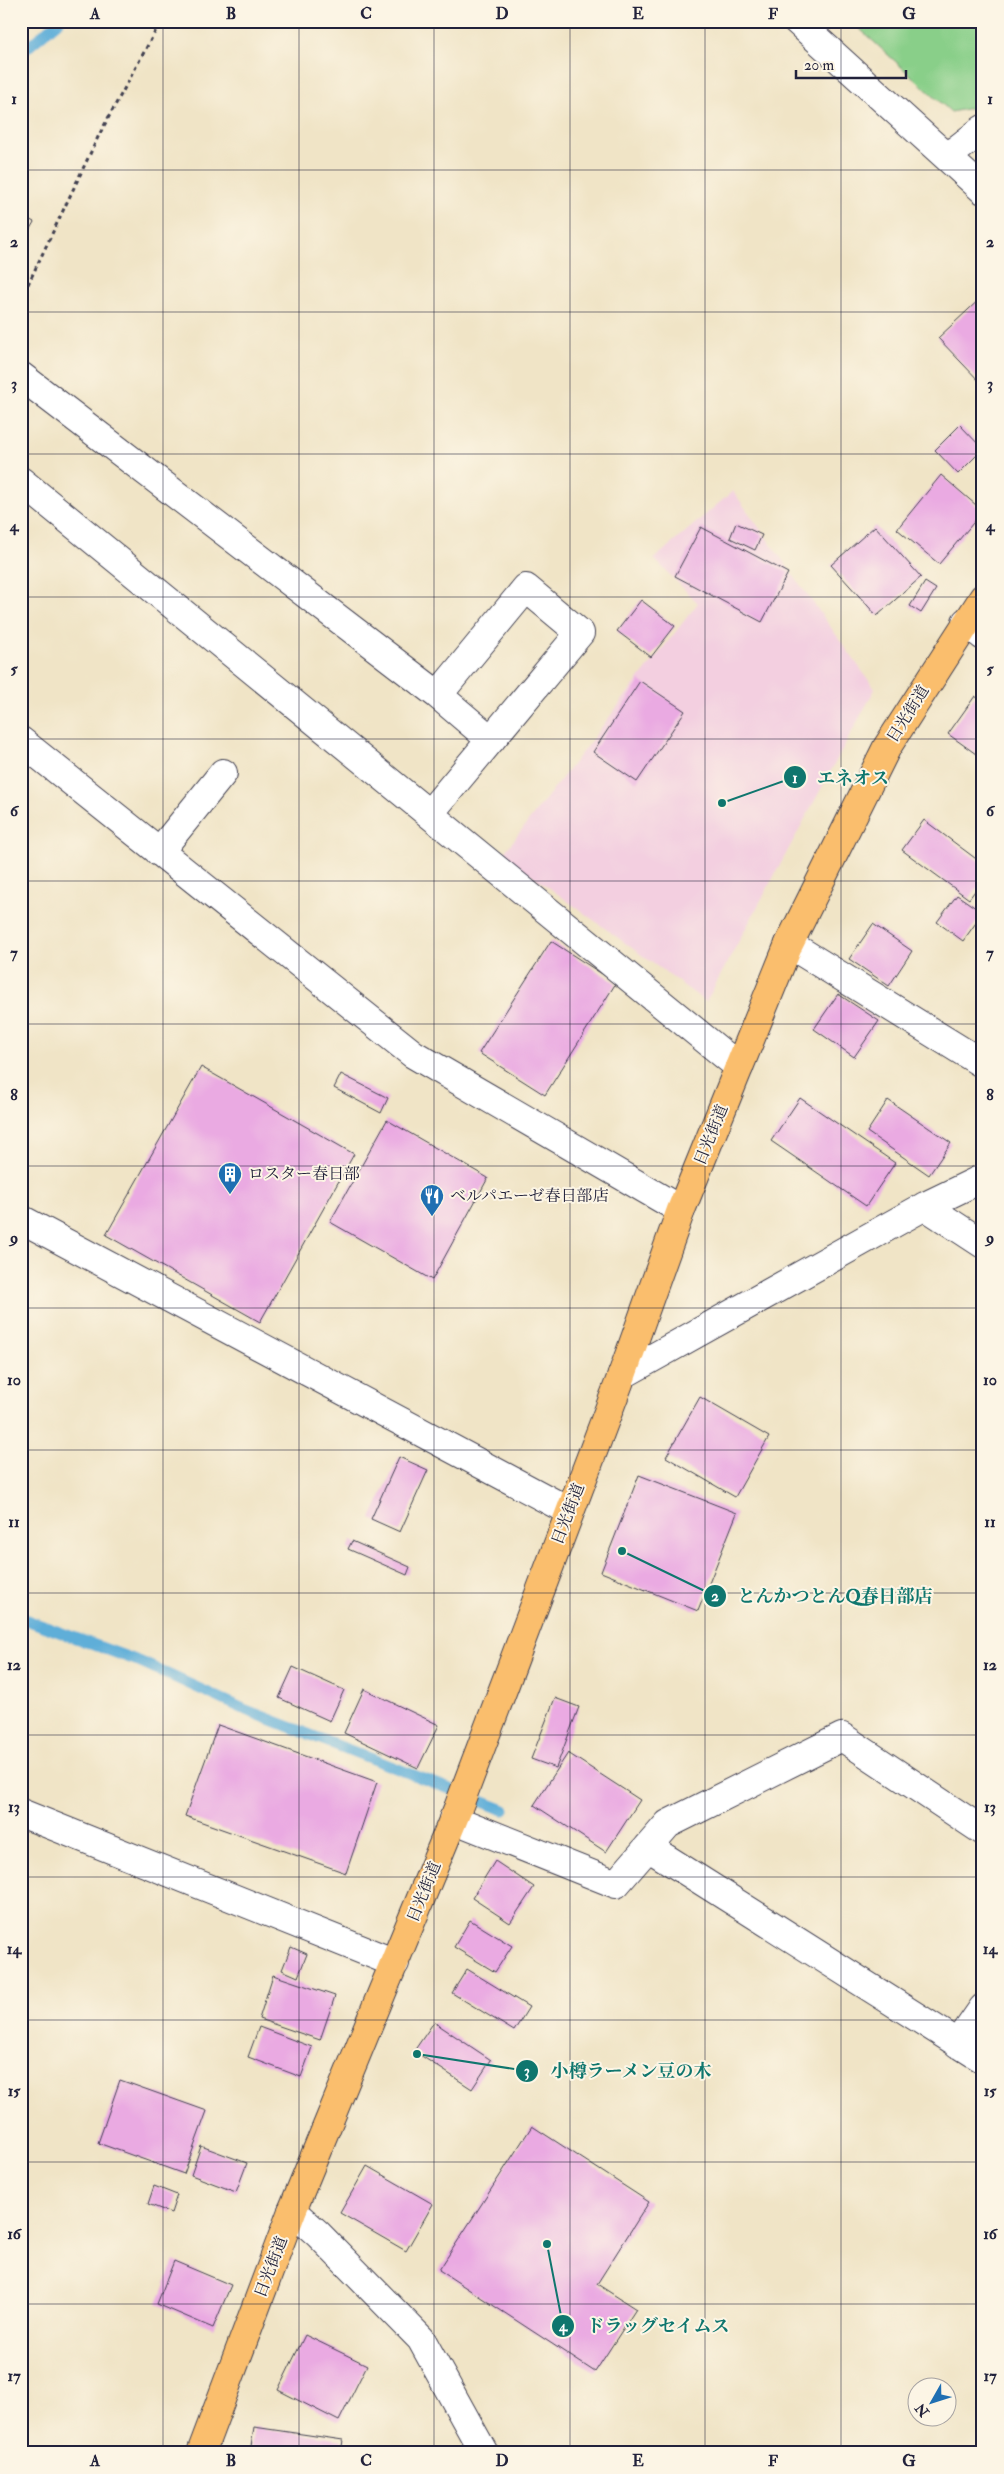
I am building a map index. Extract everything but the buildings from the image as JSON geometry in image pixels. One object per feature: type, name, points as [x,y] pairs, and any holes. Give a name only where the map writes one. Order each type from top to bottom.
[{"type":"highway","name":"日光街道","points":[[201,2453],[292,2211],[456,1813],[622,1375],[681,1210],[789,944],[887,747],[975,628],[983,598]]},
{"type":"street","points":[[797,21],[983,190]]},
{"type":"street","points":[[947,158],[983,128]]},
{"type":"street","points":[[21,376],[438,695],[490,740]]},
{"type":"street","points":[[21,481],[739,1067]]},
{"type":"street","points":[[429,814],[580,634],[526,588],[438,695]]},
{"type":"street","points":[[21,742],[413,1054],[681,1210]]},
{"type":"street","points":[[159,852],[223,773]]},
{"type":"street","points":[[789,944],[983,1064]]},
{"type":"street","points":[[622,1375],[925,1206],[983,1178]]},
{"type":"street","points":[[925,1206],[983,1244]]},
{"type":"street","points":[[21,1219],[569,1511]]},
{"type":"street","points":[[456,1813],[616,1884],[668,1824],[842,1737],[983,1831]]},
{"type":"street","points":[[21,1813],[395,1963]]},
{"type":"street","points":[[648,1847],[983,2059]]},
{"type":"street","points":[[958,2044],[983,2008]]},
{"type":"street","points":[[292,2211],[318,2234],[421,2339],[484,2453]]},
{"type":"path","points":[[21,299],[99,135],[161,21]]},
{"type":"shaded area","points":[[733,491],[875,689],[706,1002],[503,854],[698,603],[654,559]]},
{"type":"green space","points":[[851,21],[983,21],[983,99],[971,108],[951,112]]},
{"type":"waterway","points":[[21,53],[59,21]]},
{"type":"waterway","points":[[21,1618],[141,1662],[246,1710],[504,1810]]},
{"type":"place","name":"エネオス","points":[[722,803]]},
{"type":"place","name":"ロスター春日部","points":[[230,1195]]},
{"type":"place","name":"ベルパエーゼ春日部店","points":[[432,1217]]},
{"type":"place","name":"とんかつとんQ春日部店","points":[[622,1551]]},
{"type":"place","name":"小樽ラーメン豆の木","points":[[417,2054]]},
{"type":"place","name":"ドラッグセイムス","points":[[547,2244]]}]
